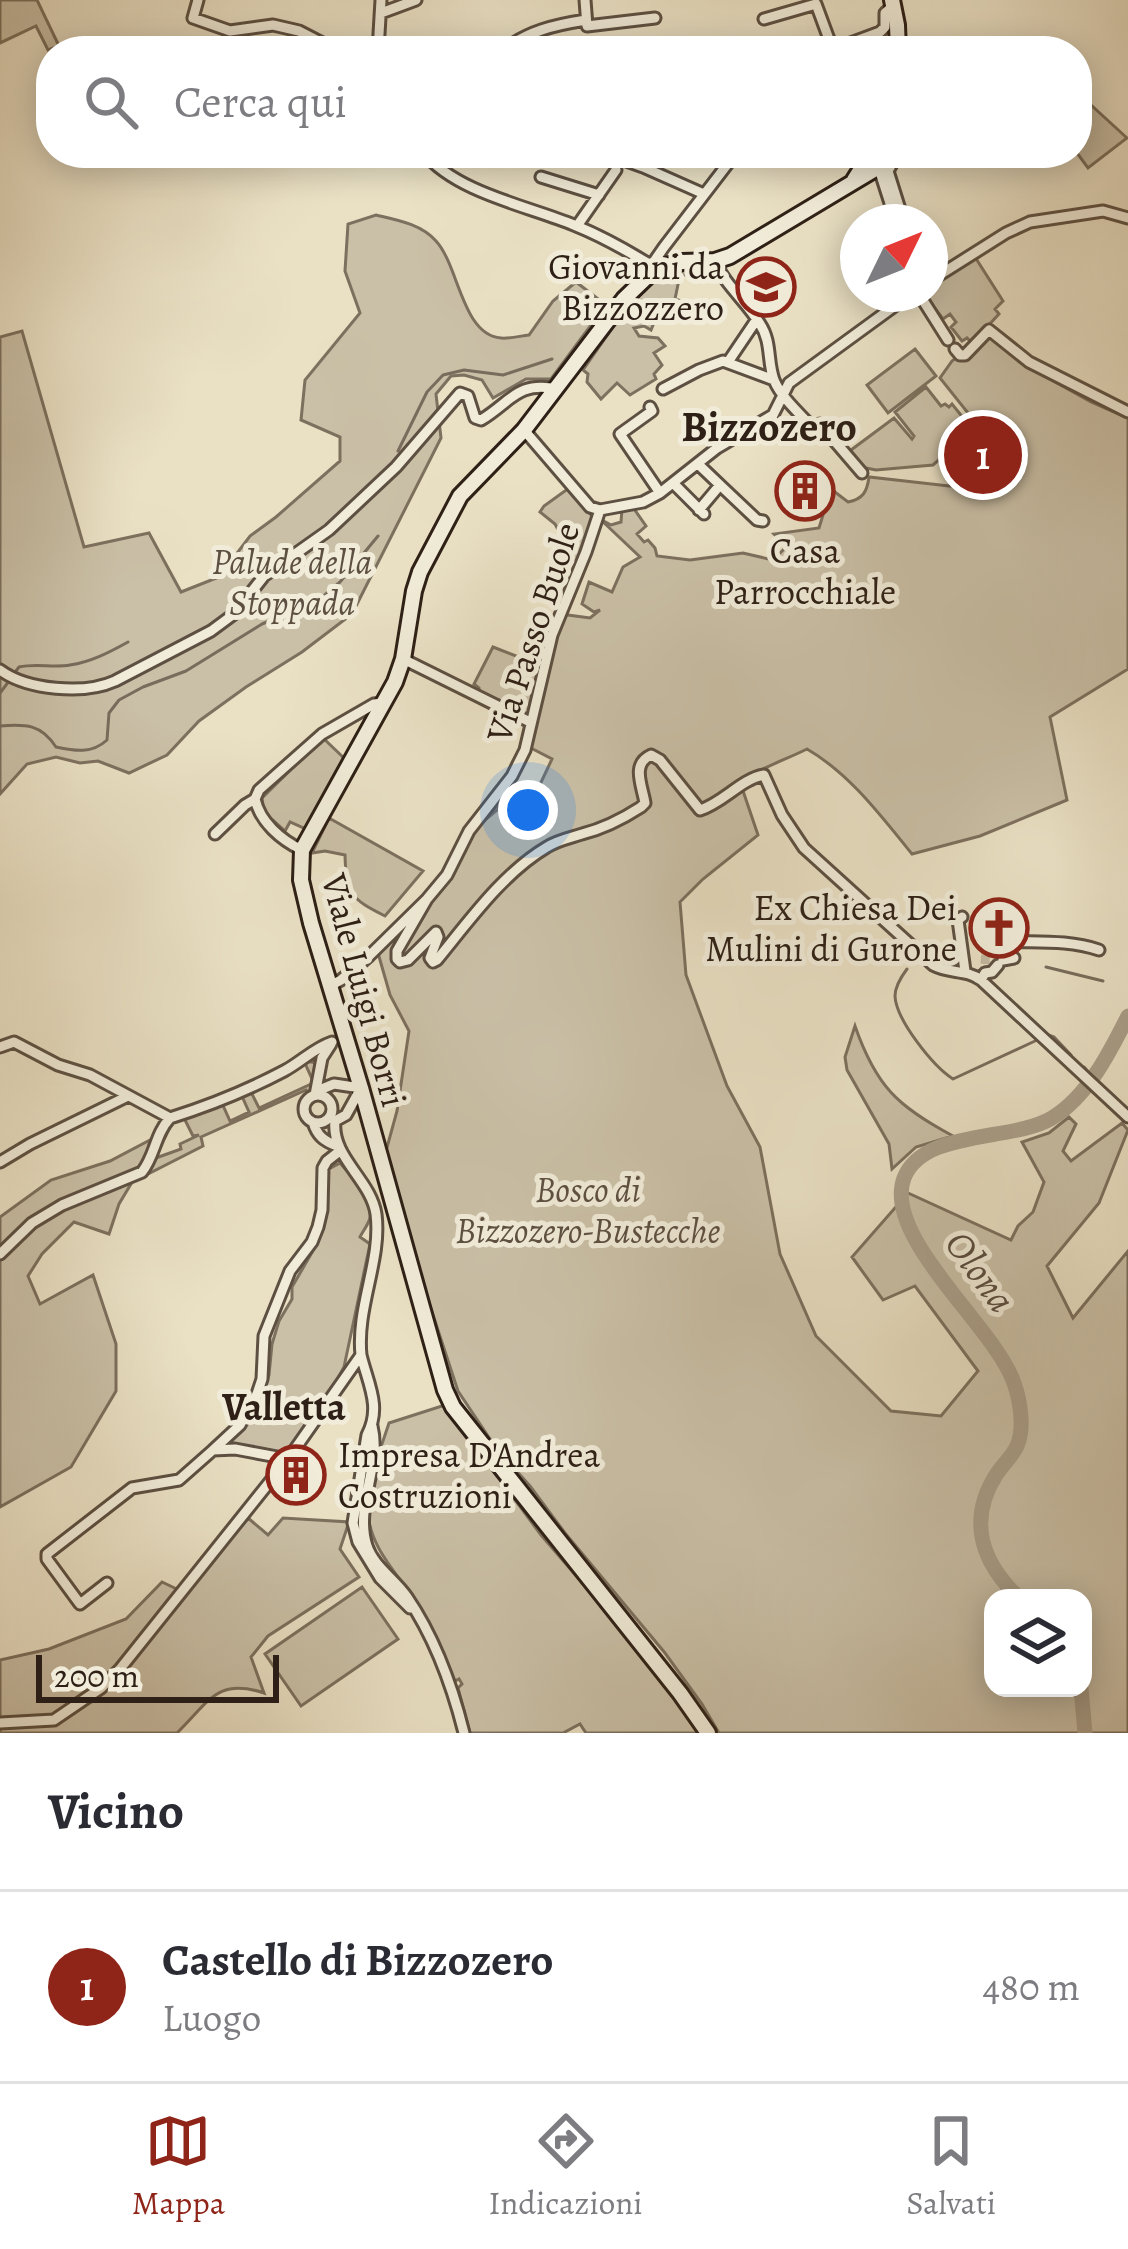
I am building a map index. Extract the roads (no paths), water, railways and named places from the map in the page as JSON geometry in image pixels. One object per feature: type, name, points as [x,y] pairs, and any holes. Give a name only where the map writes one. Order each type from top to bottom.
[{"type":"main road","points":[[893,3],[896,36]]},
{"type":"main road","points":[[655,271],[682,262],[715,261],[739,251],[873,168]]},
{"type":"main road","name":"Viale Luigi Borri","points":[[655,271],[624,299],[524,430],[476,477],[447,518],[414,591],[403,659],[384,703],[302,850],[301,880],[339,1038],[361,1088],[453,1407],[708,1733]]},
{"type":"street","points":[[199,0],[193,19],[218,28],[230,31],[274,25],[307,36]]},
{"type":"street","points":[[379,36],[381,0]]},
{"type":"street","points":[[381,13],[416,0]]},
{"type":"street","points":[[585,0],[587,26],[655,17]]},
{"type":"street","points":[[869,36],[884,28],[885,14],[893,3]]},
{"type":"street","points":[[764,19],[816,4],[826,36]]},
{"type":"street","points":[[523,36],[586,20]]},
{"type":"street","points":[[442,168],[488,193],[619,246],[655,271],[657,258],[724,168]]},
{"type":"street","points":[[645,168],[704,194]]},
{"type":"street","points":[[888,168],[896,204]]},
{"type":"street","points":[[889,168],[896,204]]},
{"type":"street","points":[[577,226],[616,170]]},
{"type":"street","points":[[541,177],[598,195]]},
{"type":"street","points":[[948,270],[1030,222],[1103,211],[1128,218]]},
{"type":"street","points":[[715,261],[719,273],[764,328],[774,380],[811,426],[820,424],[862,473]]},
{"type":"street","points":[[524,430],[584,502],[600,510],[643,502],[773,415],[789,382],[889,312]]},
{"type":"street","points":[[928,312],[960,355],[965,356],[989,330],[1029,362],[1128,412]]},
{"type":"street","points":[[728,362],[757,319]]},
{"type":"street","points":[[663,389],[715,363],[728,362],[774,380]]},
{"type":"street","points":[[0,670],[24,683],[82,690],[115,681],[212,631],[234,614],[264,576],[329,530],[396,467],[460,393],[468,396],[471,411],[481,420],[519,390],[557,389]]},
{"type":"street","points":[[650,407],[652,411],[620,434],[659,493]]},
{"type":"street","points":[[698,464],[757,520],[763,520]]},
{"type":"street","points":[[674,483],[702,512],[720,485]]},
{"type":"street","name":"Via Passo Buole","points":[[330,986],[369,956],[427,899],[447,875],[469,831],[512,776],[525,750],[551,635],[600,510]]},
{"type":"street","points":[[403,659],[530,722]]},
{"type":"street","points":[[215,834],[322,734],[384,703]]},
{"type":"street","points":[[427,899],[397,951],[400,962],[436,932],[430,958],[437,960],[496,892],[547,847],[641,807],[645,802],[638,767],[643,759],[651,755],[660,760],[700,810],[764,775],[804,848],[933,965],[949,972],[994,967],[993,990],[1128,1117]]},
{"type":"street","points":[[255,799],[257,811],[278,834],[302,850]]},
{"type":"street","points":[[962,917],[958,923],[965,971]]},
{"type":"street","points":[[986,945],[989,940],[1070,941],[1099,950]]},
{"type":"street","points":[[0,1254],[32,1223],[62,1205],[142,1172],[170,1118],[263,1082],[339,1038]]},
{"type":"street","points":[[316,1093],[322,1058],[339,1038]]},
{"type":"street","points":[[0,1047],[14,1042],[90,1075],[170,1118]]},
{"type":"street","points":[[309,1055],[322,1058]]},
{"type":"street","points":[[339,1148],[316,1132],[306,1117],[306,1101],[334,1084],[361,1088]]},
{"type":"street","points":[[361,1088],[337,1117],[334,1131],[376,1210],[376,1238],[358,1330],[374,1393],[363,1527],[378,1564],[406,1595],[452,1682],[464,1733]]},
{"type":"street","points":[[316,1093],[328,1100],[337,1117]]},
{"type":"street","points":[[0,1162],[128,1096]]},
{"type":"street","points":[[313,1123],[337,1117],[361,1120],[373,1134]]},
{"type":"street","points":[[107,1583],[80,1604],[47,1554],[132,1488],[179,1480],[240,1425],[262,1379],[264,1336],[290,1271],[318,1227],[323,1168],[339,1148]]},
{"type":"street","points":[[0,1724],[54,1720],[120,1670],[288,1459],[361,1355]]},
{"type":"street","points":[[212,1450],[235,1449],[288,1459]]},
{"type":"waterway","points":[[398,451],[427,392],[443,375],[464,370],[503,375],[552,359]]},
{"type":"waterway","points":[[0,726],[32,727],[56,747],[95,748],[107,740],[109,713],[119,700],[186,671],[262,624],[319,600],[378,536]]},
{"type":"waterway","points":[[13,675],[19,667],[85,662],[128,642]]},
{"type":"waterway","points":[[0,693],[9,681]]},
{"type":"waterway","points":[[933,945],[957,943]]},
{"type":"waterway","points":[[1046,967],[1103,981]]},
{"type":"waterway","points":[[907,969],[895,992],[897,1006],[926,1053],[953,1079],[1035,1041]]},
{"type":"waterway","name":"Olona","points":[[1010,1589],[988,1556],[981,1525],[987,1492],[1019,1439],[1016,1390],[1003,1361],[909,1227],[902,1201],[904,1178],[914,1162],[930,1151],[1035,1125],[1065,1109],[1097,1072],[1128,1016]]},
{"type":"waterway","points":[[1048,1035],[1071,1055]]},
{"type":"waterway","points":[[1084,1067],[1092,1076]]},
{"type":"waterway","name":"Olona","points":[[1082,1697],[1085,1733]]},
{"type":"tunnel","points":[[985,964],[986,945]]},
{"type":"place","name":"Giovanni da Bizzozzero","points":[[766,287]]},
{"type":"place","name":"Castello di Bizzozero","points":[[983,455]]},
{"type":"place","name":"Casa Parrocchiale","points":[[805,491]]},
{"type":"place","name":"Ex Chiesa Dei Mulini di Gurone","points":[[999,928]]},
{"type":"place","name":"Impresa D'Andrea Costruzioni","points":[[296,1475]]},
{"type":"district","name":"Bizzozero","points":[[769,426]]},
{"type":"district","name":"Valletta","points":[[284,1406]]},
{"type":"park label","name":"Palude della Stoppada","points":[[292,582]]},
{"type":"park label","name":"Bosco di Bizzozero-Bustecche","points":[[588,1210]]}]
